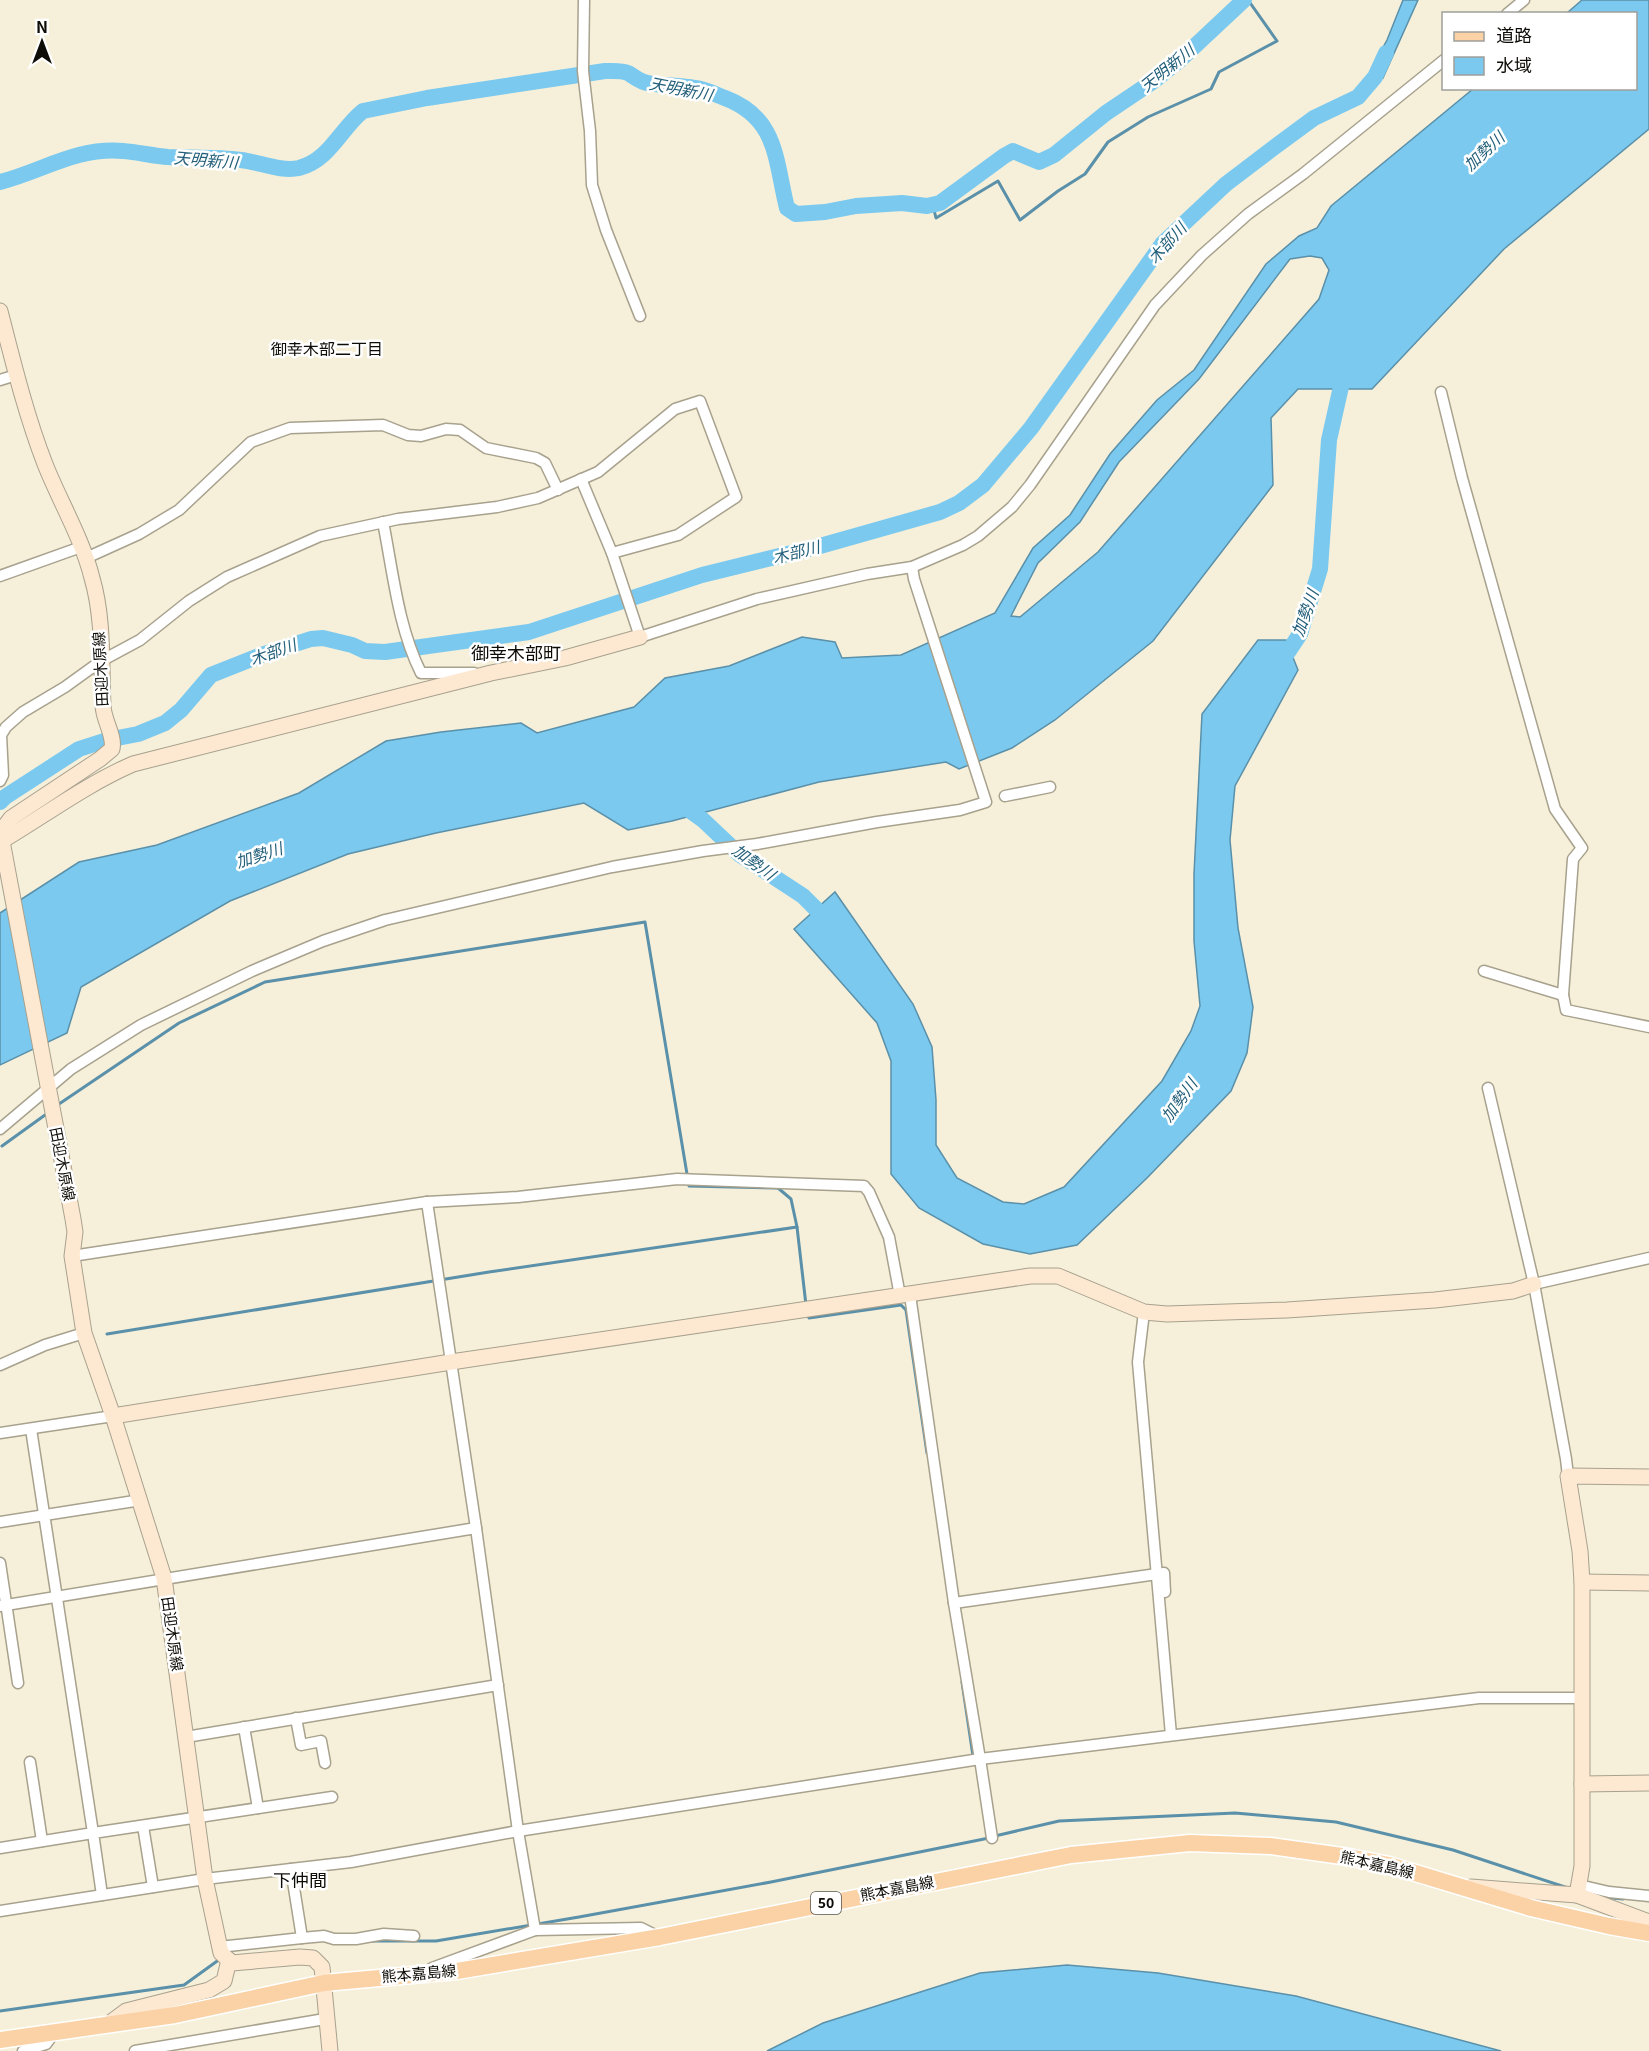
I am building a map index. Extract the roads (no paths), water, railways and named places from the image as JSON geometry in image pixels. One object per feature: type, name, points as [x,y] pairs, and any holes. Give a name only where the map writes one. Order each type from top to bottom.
[{"type":"main road","name":"熊本嘉島線","points":[[0,2040],[186,2013],[421,1973],[457,1971],[660,1937],[1071,1855],[1190,1844],[1270,1846],[1349,1857],[1389,1865],[1563,1916],[1649,1933]]},
{"type":"street","points":[[584,0],[583,71],[590,131],[592,185],[606,230],[640,316]]},
{"type":"street","points":[[1509,12],[1524,0]]},
{"type":"street","points":[[1,841],[78,792],[133,764],[491,672],[565,658],[640,637],[757,599],[867,574],[912,567],[963,545],[978,536],[1012,507],[1030,485],[1155,305],[1202,255],[1248,214],[1303,174],[1442,61]]},
{"type":"street","name":"田迎木原線","points":[[0,311],[16,375],[44,462],[92,578],[97,602],[103,713],[113,743],[112,749],[100,759],[11,818],[5,826],[1,841],[73,1219],[75,1232],[72,1256],[84,1333],[141,1500],[164,1578],[205,1879],[223,1953]]},
{"type":"street","points":[[0,380],[16,375]]},
{"type":"street","points":[[1441,392],[1462,478],[1555,809],[1582,848],[1573,859],[1563,995],[1566,1010],[1649,1027]]},
{"type":"street","points":[[0,781],[3,775],[1,735],[6,727],[23,712],[65,687],[101,661],[140,640],[189,601],[227,577],[321,536],[382,522],[496,507],[538,498],[598,472],[675,409],[700,401],[736,497],[678,535],[612,553]]},
{"type":"street","points":[[0,576],[83,553],[139,534],[179,510],[251,442],[290,428],[383,425],[408,435],[421,436],[446,429],[460,430],[486,448],[536,458],[544,463],[558,490]]},
{"type":"street","points":[[581,479],[612,553],[640,637]]},
{"type":"street","points":[[382,522],[404,628],[421,673],[491,672]]},
{"type":"street","points":[[0,1129],[71,1069],[141,1025],[252,971],[323,941],[385,920],[612,867],[960,810],[986,802],[912,567]]},
{"type":"street","points":[[1005,796],[1050,788]]},
{"type":"street","points":[[1484,971],[1563,995]]},
{"type":"street","points":[[1488,1088],[1534,1284],[1566,1459],[1580,1551],[1582,1582],[1582,1866],[1578,1890]]},
{"type":"street","points":[[72,1256],[427,1202],[518,1197],[677,1179],[864,1186],[869,1192],[889,1238],[905,1296],[992,1838]]},
{"type":"street","points":[[427,1202],[452,1362],[518,1831],[535,1930]]},
{"type":"street","points":[[0,1434],[452,1362],[1030,1276],[1058,1276],[1144,1312],[1167,1314],[1287,1310],[1435,1300],[1513,1291],[1534,1284],[1649,1258]]},
{"type":"street","points":[[1144,1312],[1138,1362],[1156,1574]]},
{"type":"street","points":[[0,1365],[45,1345],[84,1333]]},
{"type":"street","points":[[31,1429],[102,1895]]},
{"type":"street","points":[[1568,1476],[1649,1477]]},
{"type":"street","points":[[0,1522],[141,1500]]},
{"type":"street","points":[[3,1606],[476,1528]]},
{"type":"street","points":[[0,1563],[3,1606],[18,1683]]},
{"type":"street","points":[[954,1603],[1164,1574],[1171,1735]]},
{"type":"street","points":[[1582,1582],[1649,1583]]},
{"type":"street","points":[[186,1737],[498,1685]]},
{"type":"street","points":[[0,1908],[205,1879],[351,1862],[518,1831],[981,1759],[1479,1698],[1582,1698]]},
{"type":"street","points":[[296,1718],[301,1745],[321,1741],[325,1763]]},
{"type":"street","points":[[244,1727],[258,1808]]},
{"type":"street","points":[[30,1762],[42,1841]]},
{"type":"street","points":[[1582,1784],[1649,1783]]},
{"type":"street","points":[[0,1848],[332,1797]]},
{"type":"street","points":[[144,1826],[153,1887]]},
{"type":"street","points":[[291,1869],[302,1938]]},
{"type":"street","points":[[1462,1887],[1578,1890],[1649,1896]]},
{"type":"street","points":[[1578,1890],[1649,1922]]},
{"type":"street","points":[[421,1973],[535,1930],[640,1928],[660,1937]]},
{"type":"street","points":[[223,1953],[324,1936],[334,1939],[356,1939],[384,1934],[414,1936]]},
{"type":"street","points":[[223,1953],[232,1963],[313,1958],[322,1967],[330,2051]]},
{"type":"street","points":[[107,2025],[126,2011],[209,1990],[224,1981],[223,1953]]},
{"type":"street","points":[[135,2051],[319,2020]]},
{"type":"street","points":[[23,2051],[46,2043],[54,2032]]},
{"type":"water","points":[[1403,0],[1418,0],[1383,78],[1372,67],[1387,40]]},
{"type":"water","points":[[1582,0],[1649,0],[1649,129],[1504,249],[1372,389],[1298,389],[1271,418],[1273,485],[1153,641],[1055,720],[1012,748],[959,769],[946,762],[819,782],[672,821],[628,830],[584,803],[436,833],[348,854],[230,901],[81,987],[67,1033],[0,1065],[0,913],[79,862],[157,845],[299,793],[386,741],[521,723],[537,733],[634,707],[665,678],[729,666],[802,637],[835,642],[842,658],[901,655],[995,613],[1033,548],[1070,515],[1110,454],[1157,400],[1194,370],[1266,264],[1299,236],[1317,228],[1331,206],[1472,90],[1637,90],[1637,12],[1568,12]],"holes":[[[1310,256],[1322,258],[1329,270],[1319,299],[1098,552],[1020,617],[1011,616],[1038,563],[1080,522],[1119,462],[1199,379],[1290,259]]]},
{"type":"water","points":[[1258,640],[1286,640],[1298,670],[1235,786],[1230,840],[1238,928],[1253,1007],[1247,1053],[1231,1091],[1147,1178],[1077,1245],[1030,1254],[983,1244],[919,1208],[891,1174],[891,1061],[877,1023],[794,929],[835,892],[913,1004],[932,1047],[936,1100],[936,1145],[957,1178],[1003,1202],[1024,1204],[1064,1187],[1162,1081],[1191,1031],[1200,1006],[1194,941],[1194,874],[1202,714]]},
{"type":"water","points":[[1067,1965],[1158,1973],[1296,1996],[1501,2051],[767,2051],[823,2023],[980,1973]]},
{"type":"waterway","name":"天明新川","points":[[0,182],[75,156],[106,151],[168,157],[232,159],[277,168],[299,168],[310,164],[327,151],[363,111],[427,98],[605,71],[623,71],[645,82],[702,89],[742,106],[765,129],[776,157],[787,208],[796,214],[902,203],[927,206],[940,203],[1013,151],[1039,162],[1054,155],[1106,113],[1155,80],[1181,59],[1244,0]]},
{"type":"waterway","points":[[932,202],[936,218],[998,181],[1020,220],[1085,174],[1108,142],[1148,117],[1211,89],[1219,72],[1277,41],[1248,0]]},
{"type":"waterway","name":"木部川","points":[[0,802],[79,749],[107,740],[138,734],[165,723],[181,710],[211,675],[264,654],[311,639],[323,638],[352,645],[365,651],[385,652],[529,632],[702,575],[820,546],[940,512],[959,503],[983,485],[1031,428],[1163,243],[1226,184],[1272,149],[1314,118],[1358,97],[1375,77],[1386,53]]},
{"type":"waterway","name":"加勢川","points":[[1278,667],[1300,634],[1320,569],[1329,440],[1345,369]]},
{"type":"waterway","name":"加勢川","points":[[678,802],[703,820],[739,854],[803,896],[831,924]]},
{"type":"waterway","points":[[59,1104],[179,1023],[265,982],[645,922],[689,1186],[778,1188],[791,1199],[797,1227],[806,1305]]},
{"type":"waterway","points":[[2,1146],[45,1115]]},
{"type":"waterway","points":[[107,1334],[489,1272],[797,1227]]},
{"type":"waterway","points":[[808,1315],[809,1318],[901,1305],[906,1310],[927,1453]]},
{"type":"waterway","points":[[962,1682],[973,1756]]},
{"type":"waterway","points":[[995,1836],[1059,1821],[1235,1813],[1336,1822],[1453,1850],[1568,1888]]},
{"type":"waterway","points":[[369,1941],[436,1941],[771,1882],[989,1838]]},
{"type":"waterway","points":[[1600,1897],[1623,1899]]},
{"type":"waterway","points":[[0,2011],[184,1985],[220,1959]]},
{"type":"district","name":"御幸木部二丁目","points":[[327,349]]},
{"type":"district","name":"御幸木部町","points":[[516,654]]},
{"type":"district","name":"下仲間","points":[[300,1881]]}]
